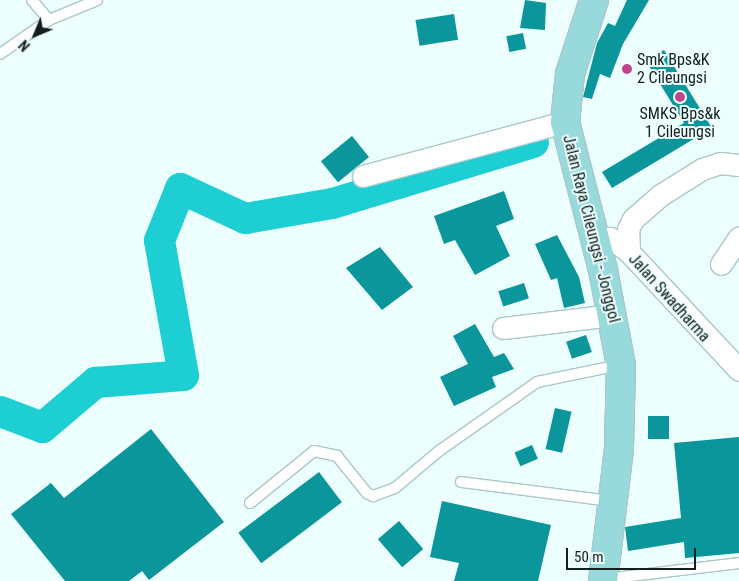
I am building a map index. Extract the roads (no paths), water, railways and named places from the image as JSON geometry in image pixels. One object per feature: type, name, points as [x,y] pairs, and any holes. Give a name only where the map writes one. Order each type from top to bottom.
[{"type":"main road","name":"Jalan Raya Cileungsi - Jonggol","points":[[594,0],[570,74],[565,122],[612,315],[621,365],[614,501],[604,580]]},
{"type":"street","points":[[363,176],[565,122]]},
{"type":"street","points":[[629,252],[628,229],[633,219],[659,196],[702,170],[720,163],[739,165]]},
{"type":"street","name":"Jalan Swadharma","points":[[593,237],[610,238],[629,252],[739,370]]},
{"type":"street","points":[[721,264],[739,237]]},
{"type":"street","points":[[503,328],[612,315]]},
{"type":"lane","points":[[32,0],[49,20]]},
{"type":"lane","points":[[0,54],[49,20],[97,0]]},
{"type":"lane","points":[[250,502],[314,451],[337,456],[367,493],[395,488],[439,450],[537,382],[621,365]]},
{"type":"lane","points":[[461,482],[614,501]]},
{"type":"lane","points":[[604,580],[739,562]]},
{"type":"waterway","points":[[0,411],[42,427],[95,382],[183,375],[159,240],[180,188],[245,218],[332,203],[533,142]]},
{"type":"place","name":"Smk Bps&K 2 Cileungsi","points":[[627,69]]},
{"type":"place","name":"SMKS Bps&k 1 Cileungsi","points":[[680,97]]}]
